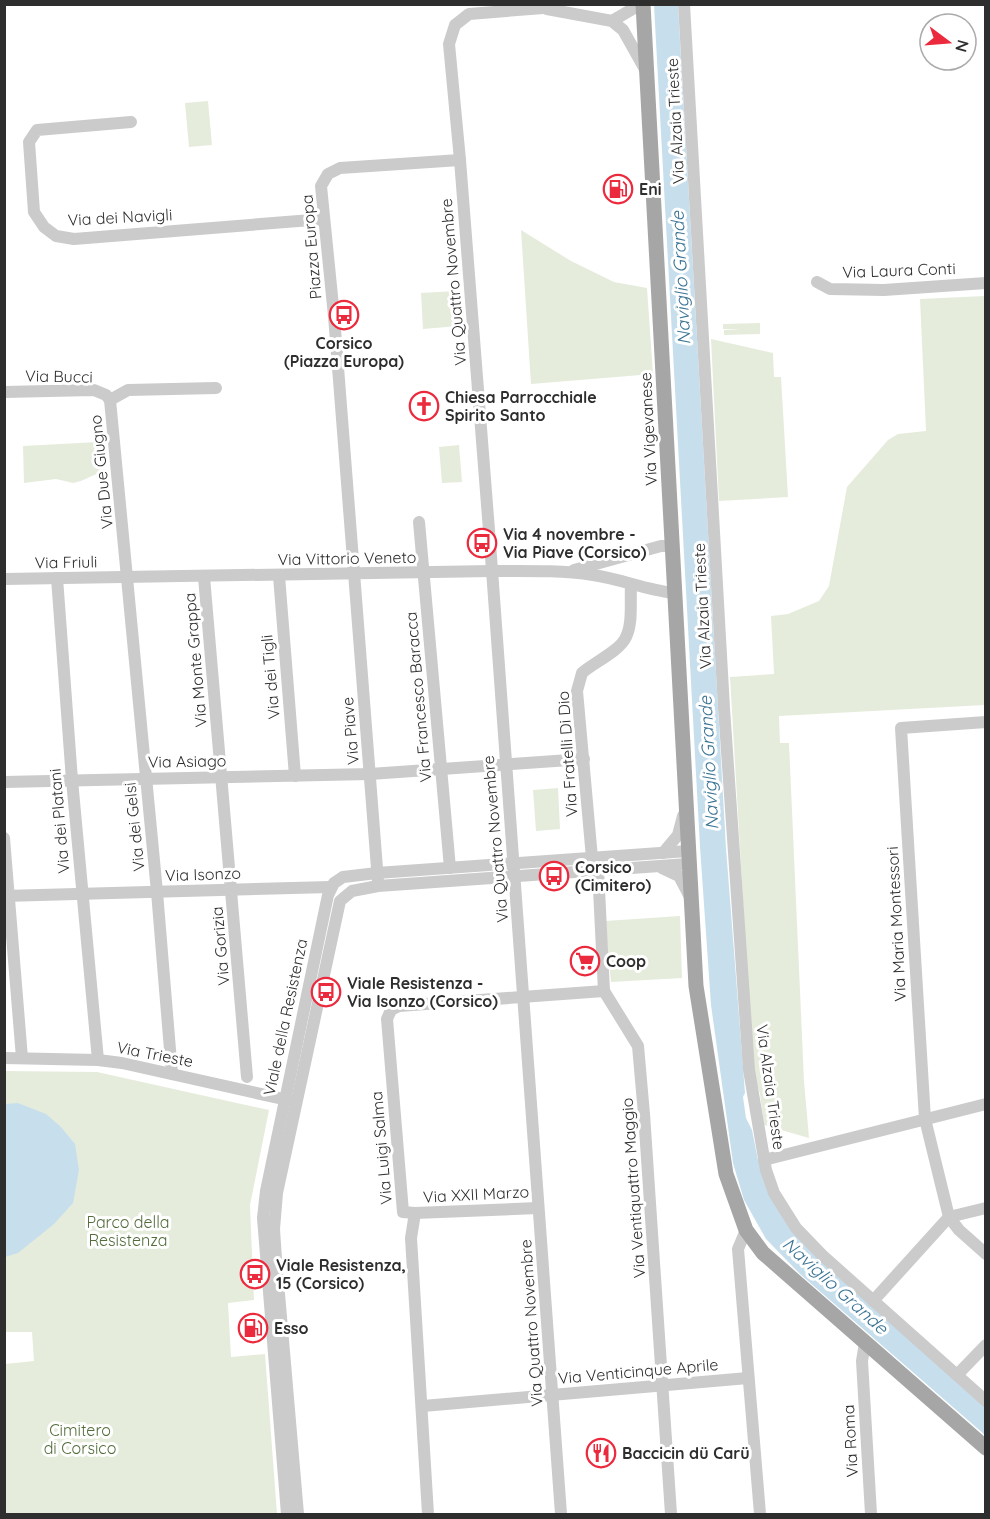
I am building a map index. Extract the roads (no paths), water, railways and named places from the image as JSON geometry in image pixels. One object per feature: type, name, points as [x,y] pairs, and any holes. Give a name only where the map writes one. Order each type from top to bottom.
[{"type":"main road","name":"Via Vigevanese","points":[[642,4],[696,986],[722,1159],[730,1190],[746,1230],[763,1253],[986,1448]]},
{"type":"street","points":[[460,160],[449,44],[455,25],[469,14],[543,8],[558,4]]},
{"type":"street","points":[[612,21],[642,4]]},
{"type":"street","name":"Via Alzaia Trieste","points":[[684,4],[724,708],[748,1059],[764,1160],[774,1193],[796,1228],[822,1255],[986,1401]]},
{"type":"street","points":[[543,8],[612,21],[623,30],[647,72]]},
{"type":"street","name":"Via dei Navigli","points":[[131,122],[37,130],[29,142],[34,212],[44,227],[56,236],[74,239],[324,219]]},
{"type":"street","name":"Piazza Europa","points":[[353,574],[334,316],[321,186],[328,174],[340,168],[460,160]]},
{"type":"street","name":"Via Quattro Novembre","points":[[460,160],[561,1515]]},
{"type":"street","name":"Via Laura Conti","points":[[817,282],[830,289],[884,290],[986,283]]},
{"type":"street","name":"Via Due Giugno","points":[[128,578],[110,400],[128,390],[216,388]]},
{"type":"street","name":"Via Bucci","points":[[4,392],[94,390],[106,395],[110,400]]},
{"type":"street","name":"Via Francesco Baracca","points":[[419,522],[450,868]]},
{"type":"street","name":"Via Vittorio Veneto","points":[[567,572],[661,546],[672,546]]},
{"type":"street","name":"Via Vittorio Veneto","points":[[128,578],[492,571],[567,572],[595,575],[674,593]]},
{"type":"street","name":"Via Piave","points":[[353,574],[378,879]]},
{"type":"street","name":"Via dei Tigli","points":[[279,576],[295,776]]},
{"type":"street","name":"Via Monte Grappa","points":[[204,577],[222,777]]},
{"type":"street","name":"Via dei Platani","points":[[57,578],[72,780],[98,1060]]},
{"type":"street","name":"Via Friuli","points":[[4,579],[128,578]]},
{"type":"street","name":"Via dei Gelsi","points":[[128,578],[172,1074]]},
{"type":"street","name":"Via Fratelli Di Dio","points":[[595,864],[578,682],[582,673],[626,639],[629,628],[631,585]]},
{"type":"street","name":"Via Maria Montessori","points":[[950,1217],[925,1119],[901,728],[986,722]]},
{"type":"street","name":"Via Asiago","points":[[4,782],[370,774],[584,759]]},
{"type":"street","name":"Via Gorizia","points":[[222,777],[247,1077]]},
{"type":"street","points":[[663,853],[680,831],[685,802]]},
{"type":"street","points":[[4,838],[22,1058]]},
{"type":"street","name":"Viale della Resistenza","points":[[286,1515],[277,1337],[275,1209],[321,926],[331,887],[343,878],[378,879],[595,864],[663,853],[688,858]]},
{"type":"street","name":"Viale della Resistenza","points":[[595,864],[655,866],[688,858]]},
{"type":"street","name":"Via Ventiquattro Maggio","points":[[595,864],[604,991],[638,1046],[671,1515]]},
{"type":"street","points":[[655,866],[679,876],[691,898]]},
{"type":"street","name":"Viale della Resistenza","points":[[291,1100],[338,907],[344,897],[378,879],[450,868],[514,870]]},
{"type":"street","name":"Via Isonzo","points":[[7,896],[331,887]]},
{"type":"street","name":"Via Luigi Salma","points":[[428,1515],[411,1238],[415,1213],[403,1212],[387,1019],[391,1010],[399,1006],[604,991]]},
{"type":"street","name":"Via Trieste","points":[[4,1058],[98,1060],[122,1063],[291,1100]]},
{"type":"street","points":[[764,1160],[986,1104]]},
{"type":"street","name":"Via XXII Marzo","points":[[415,1213],[538,1208]]},
{"type":"street","points":[[873,1301],[950,1217],[986,1208]]},
{"type":"street","points":[[950,1217],[959,1230],[986,1254]]},
{"type":"street","points":[[746,1230],[738,1250],[760,1515]]},
{"type":"street","name":"Viale della Resistenza","points":[[277,1337],[298,1515]]},
{"type":"street","name":"Via Roma","points":[[865,1343],[862,1365],[871,1515]]},
{"type":"street","points":[[957,1375],[986,1345]]},
{"type":"street","points":[[862,1365],[869,1365],[882,1357]]},
{"type":"street","name":"Via Venticinque Aprile","points":[[423,1406],[748,1378]]},
{"type":"water","name":"Naviglio Grande","points":[[654,5],[678,5],[726,848],[746,1118],[752,1130],[758,1160],[776,1202],[985,1406],[985,1435],[800,1274],[766,1239],[744,1200],[733,1163],[711,1005],[700,847]]},
{"type":"water","points":[[18,1103],[46,1114],[61,1127],[75,1144],[79,1170],[73,1203],[54,1224],[18,1253],[5,1257],[5,1104]]},
{"type":"place","name":"Eni","points":[[618,189]]},
{"type":"place","name":"Corsico (Piazza Europa)","points":[[344,315]]},
{"type":"place","name":"Chiesa Parrocchiale Spirito Santo","points":[[424,406]]},
{"type":"place","name":"Via 4 novembre - Via Piave (Corsico)","points":[[482,543]]},
{"type":"place","name":"Corsico (Cimitero)","points":[[554,876]]},
{"type":"place","name":"Coop","points":[[585,961]]},
{"type":"place","name":"Viale Resistenza - Via Isonzo (Corsico)","points":[[326,992]]},
{"type":"place","name":"Viale Resistenza, 15 (Corsico)","points":[[255,1274]]},
{"type":"place","name":"Esso","points":[[253,1328]]},
{"type":"place","name":"Baccicin dü Carü","points":[[601,1453]]},
{"type":"park label","name":"Parco della Resistenza","points":[[128,1231]]},
{"type":"park label","name":"Cimitero di Corsico","points":[[80,1439]]}]
